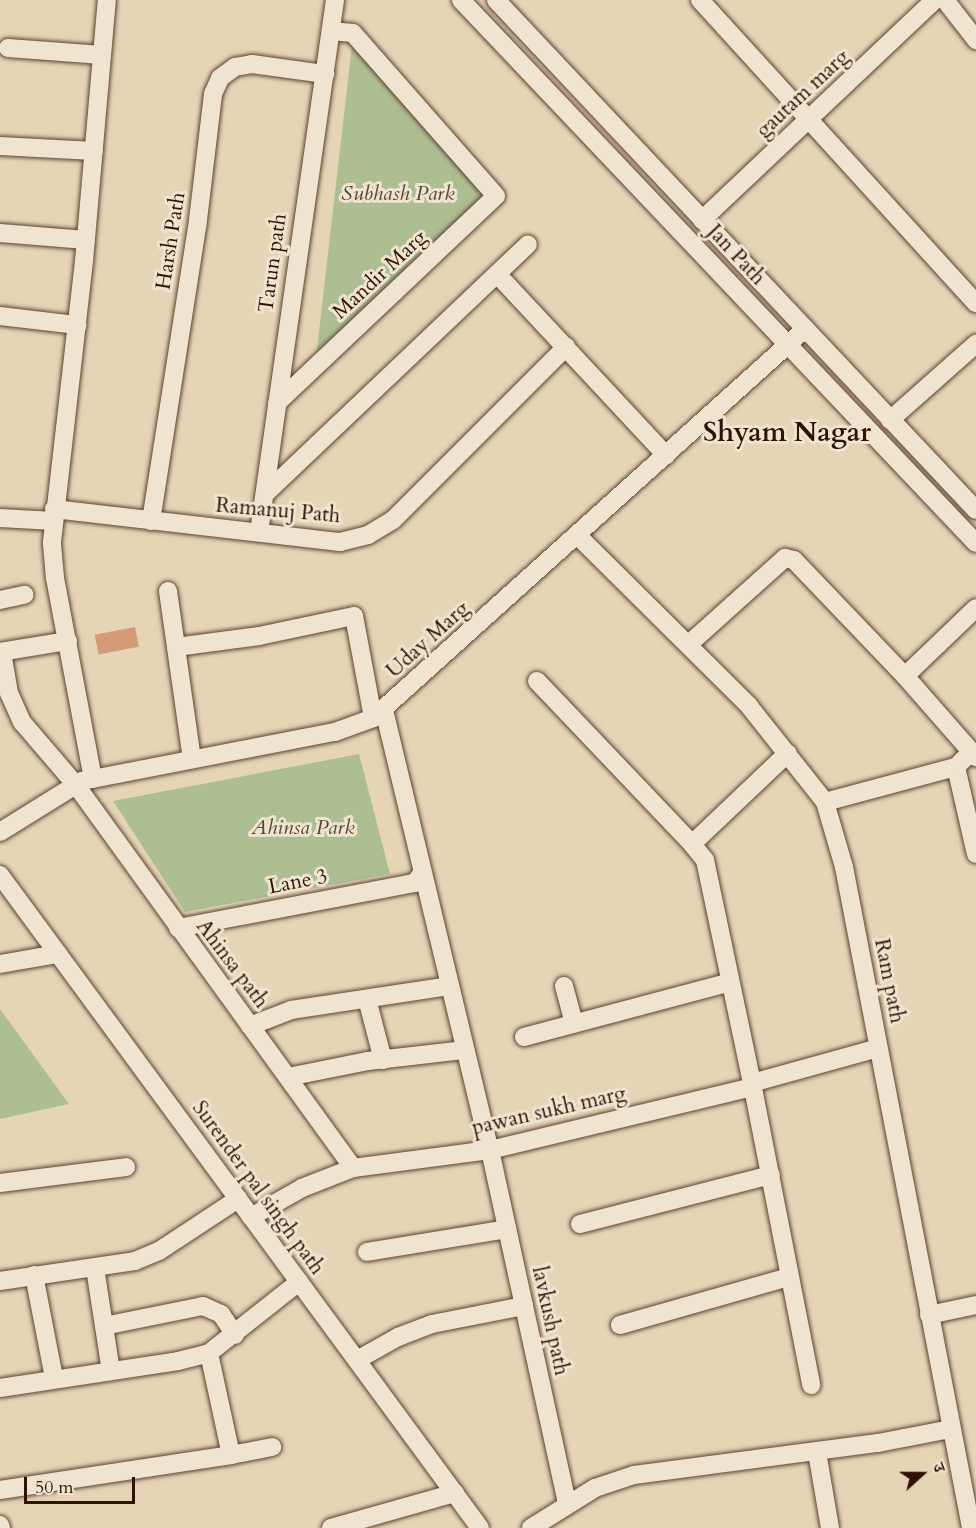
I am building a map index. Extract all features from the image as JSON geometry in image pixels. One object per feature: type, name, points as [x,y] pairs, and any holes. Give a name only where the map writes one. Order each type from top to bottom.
[{"type":"street","points":[[85,782],[68,641],[55,578],[54,515],[86,240],[107,0]]},
{"type":"street","name":"Tarun path","points":[[258,532],[266,493],[334,0]]},
{"type":"street","name":"Jan Path","points":[[461,0],[976,543]]},
{"type":"street","name":"Jan Path","points":[[496,0],[976,510]]},
{"type":"street","points":[[700,0],[811,117],[976,303]]},
{"type":"street","name":"gautam marg","points":[[702,220],[935,0]]},
{"type":"street","points":[[945,0],[976,40]]},
{"type":"street","name":"Mandir Marg","points":[[278,403],[496,196],[353,33],[331,31]]},
{"type":"street","points":[[8,48],[102,56]]},
{"type":"street","name":"Harsh Path","points":[[151,521],[198,220],[213,94],[220,78],[235,67],[252,64],[325,74]]},
{"type":"street","points":[[0,146],[94,152]]},
{"type":"street","points":[[0,232],[86,240]]},
{"type":"street","points":[[266,493],[528,244]]},
{"type":"street","points":[[497,274],[666,455]]},
{"type":"street","points":[[0,316],[77,325]]},
{"type":"street","name":"Uday Marg","points":[[0,832],[85,782],[335,732],[379,714],[805,329]]},
{"type":"street","points":[[890,420],[976,344]]},
{"type":"street","name":"Ramanuj Path","points":[[0,518],[54,515],[151,521],[340,542],[369,535],[393,520],[566,347]]},
{"type":"street","name":"Ram path","points":[[577,535],[689,644],[788,753],[825,802],[844,867],[971,1528]]},
{"type":"street","points":[[689,644],[785,558],[794,560],[904,676],[974,755],[956,767],[825,802]]},
{"type":"street","points":[[168,591],[192,759]]},
{"type":"street","points":[[0,600],[24,595]]},
{"type":"street","points":[[904,676],[976,608]]},
{"type":"street","name":"lavkush path","points":[[176,647],[259,636],[354,616],[422,873],[490,1150],[567,1502]]},
{"type":"street","points":[[1,652],[68,641]]},
{"type":"street","name":"Ahinsa path","points":[[1,652],[9,693],[22,722],[85,782],[178,928],[353,1168]]},
{"type":"street","points":[[537,681],[705,860],[753,1085],[788,1277],[811,1385]]},
{"type":"street","points":[[692,844],[788,753]]},
{"type":"street","points":[[956,767],[976,854]]},
{"type":"street","name":"Lane 3","points":[[178,928],[415,883],[422,873]]},
{"type":"street","name":"Surender pal singh path","points":[[0,875],[480,1528]]},
{"type":"street","points":[[0,964],[58,954]]},
{"type":"street","points":[[524,1037],[730,982]]},
{"type":"street","points":[[564,986],[574,1024]]},
{"type":"street","points":[[250,1026],[291,1010],[450,987]]},
{"type":"street","points":[[367,999],[383,1059]]},
{"type":"street","name":"pawan sukh marg","points":[[251,1217],[302,1188],[353,1168],[490,1150],[753,1085],[879,1048]]},
{"type":"street","points":[[288,1077],[383,1059],[465,1050]]},
{"type":"street","points":[[0,1183],[126,1167]]},
{"type":"street","points":[[580,1224],[771,1176]]},
{"type":"street","points":[[0,1281],[135,1261],[159,1251],[238,1199]]},
{"type":"street","points":[[367,1252],[507,1229]]},
{"type":"street","points":[[95,1268],[111,1371]]},
{"type":"street","points":[[34,1275],[54,1378]]},
{"type":"street","points":[[620,1324],[788,1277]]},
{"type":"street","points":[[0,1388],[210,1353],[299,1282]]},
{"type":"street","points":[[929,1314],[976,1305]]},
{"type":"street","points":[[104,1326],[203,1306],[221,1314],[235,1335]]},
{"type":"street","points":[[357,1360],[398,1337],[432,1324],[524,1306]]},
{"type":"street","points":[[210,1353],[231,1455]]},
{"type":"street","points":[[531,1528],[567,1502],[634,1475],[817,1452],[951,1428]]},
{"type":"street","points":[[0,1490],[272,1447]]},
{"type":"street","points":[[817,1452],[830,1528]]},
{"type":"street","points":[[331,1528],[455,1493]]},
{"type":"green space","name":"Subhash Park","points":[[352,45],[486,196],[318,363],[317,349]]},
{"type":"green space","name":"Ahinsa Park","points":[[359,754],[390,874],[185,912],[113,801]]},
{"type":"green space","points":[[0,1009],[69,1104],[0,1119]]},
{"type":"building","points":[[135,627],[139,647],[99,654],[95,635]]},
{"type":"district","name":"Shyam Nagar","points":[[787,433]]}]
